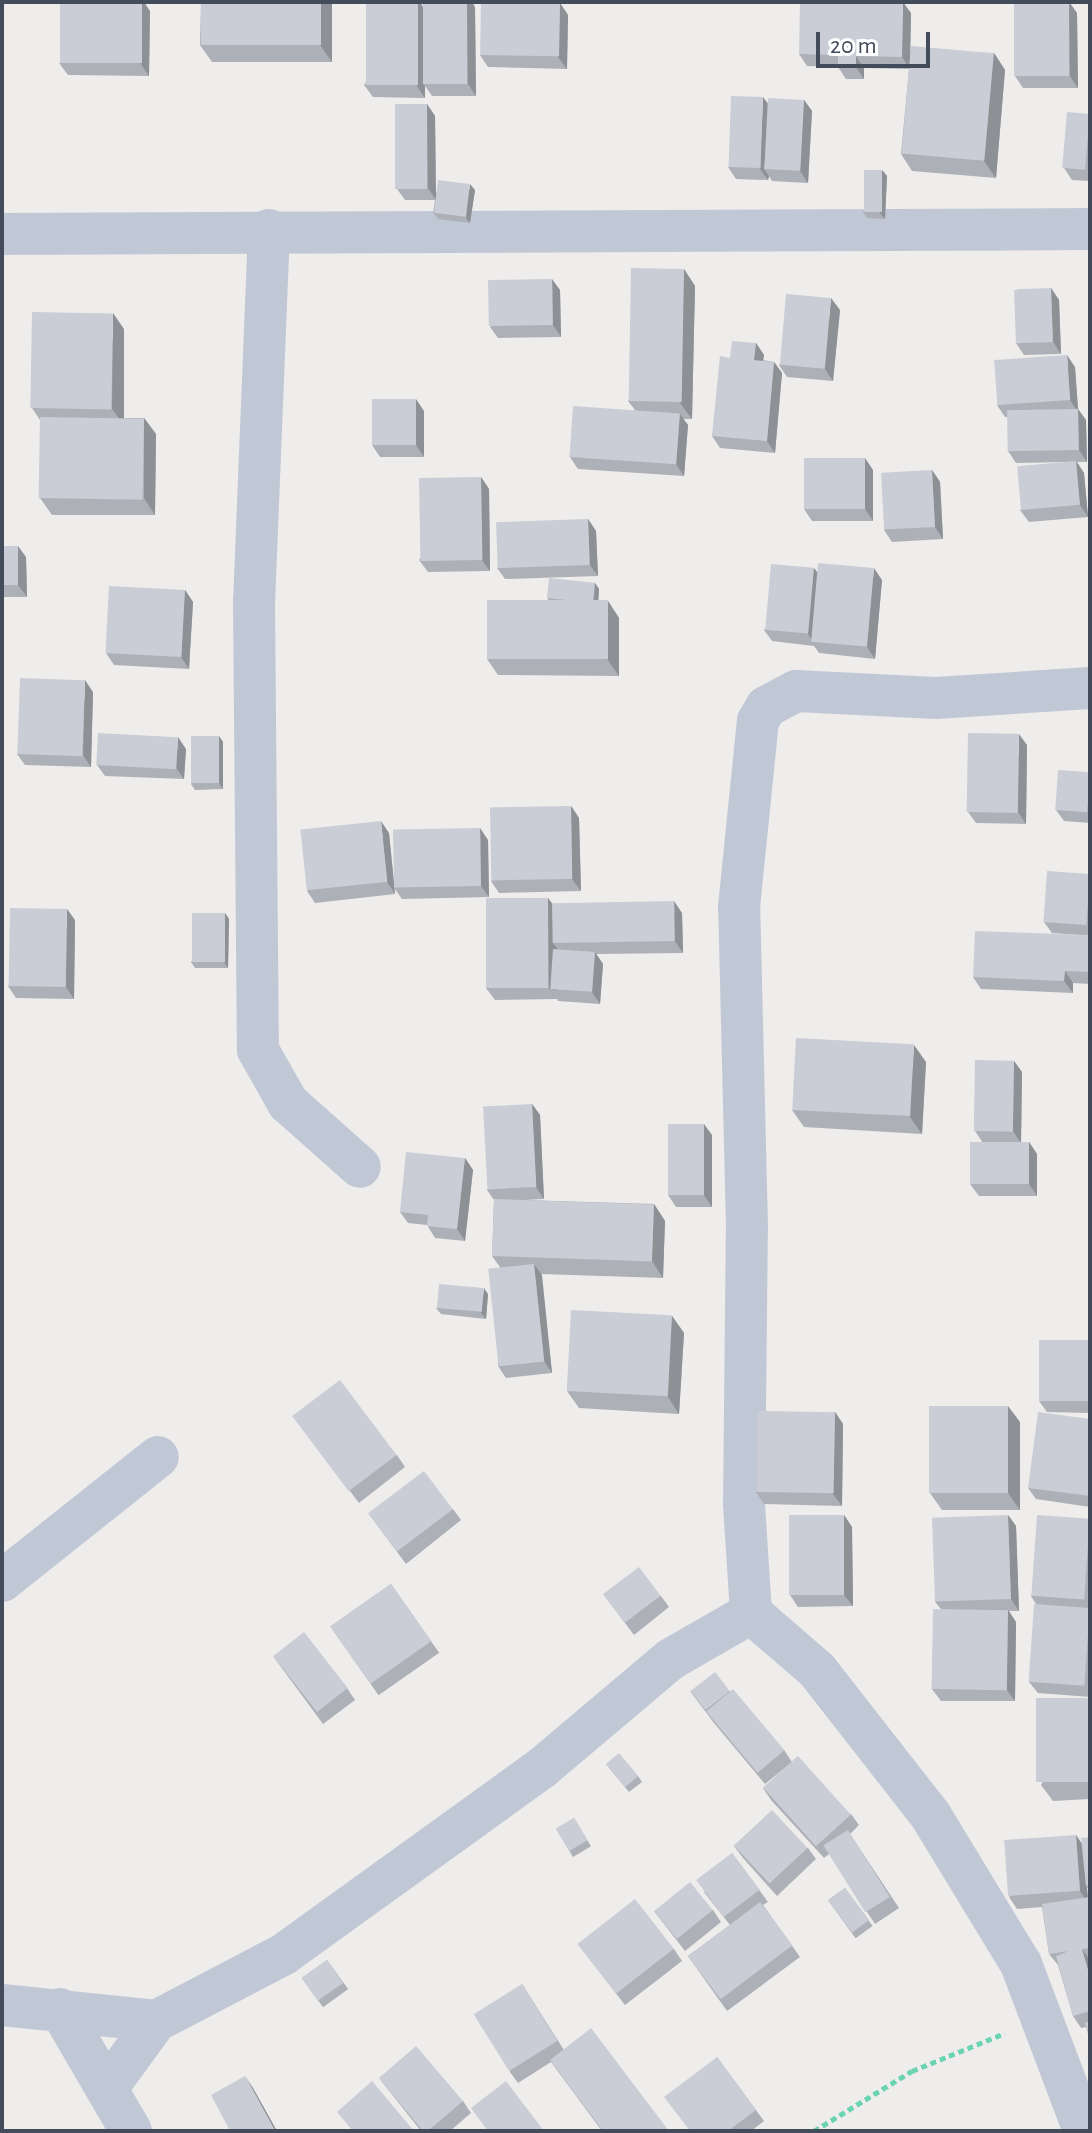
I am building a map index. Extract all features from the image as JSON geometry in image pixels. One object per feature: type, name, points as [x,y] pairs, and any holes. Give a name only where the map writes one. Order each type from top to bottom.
[{"type":"street","points":[[2,234],[269,230],[1090,229]]},
{"type":"street","points":[[269,230],[254,602],[258,1050],[288,1103],[360,1167]]},
{"type":"street","points":[[1084,2131],[1021,1964],[931,1816],[817,1670],[751,1613],[744,1504],[747,1227],[739,907],[758,721],[766,707],[796,691],[936,698],[1090,688]]},
{"type":"street","points":[[2,1581],[158,1457]]},
{"type":"street","points":[[108,2087],[156,2021],[284,1954],[543,1767],[671,1659],[751,1613]]},
{"type":"street","points":[[2,2005],[156,2021]]},
{"type":"street","points":[[60,2009],[131,2131]]},
{"type":"path","points":[[814,2131],[912,2071],[1042,2018]]},
{"type":"building","points":[[60,2],[142,2],[142,63],[60,63]]},
{"type":"building","points":[[201,2],[321,2],[321,45],[201,45]]},
{"type":"building","points":[[366,2],[418,2],[418,85],[366,85]]},
{"type":"building","points":[[423,2],[467,2],[467,84],[423,84]]},
{"type":"building","points":[[481,2],[560,3],[559,56],[480,55]]},
{"type":"building","points":[[800,2],[903,2],[902,57],[856,56],[856,67],[838,67],[838,55],[799,54]]},
{"type":"building","points":[[1014,2],[1069,2],[1069,76],[1014,76]]},
{"type":"building","points":[[911,46],[994,53],[984,161],[902,154]]},
{"type":"building","points":[[731,96],[763,97],[761,168],[729,167]]},
{"type":"building","points":[[768,98],[804,100],[800,171],[764,169]]},
{"type":"building","points":[[395,104],[427,104],[427,189],[395,189]]},
{"type":"building","points":[[1067,112],[1090,114],[1085,170],[1062,168]]},
{"type":"building","points":[[864,170],[882,170],[882,212],[864,212]]},
{"type":"building","points":[[438,180],[470,184],[466,217],[434,213]]},
{"type":"building","points":[[631,268],[684,269],[682,402],[629,401]]},
{"type":"building","points":[[552,279],[553,325],[489,326],[488,280]]},
{"type":"building","points":[[1051,288],[1053,342],[1016,343],[1014,289]]},
{"type":"building","points":[[786,294],[831,298],[825,369],[780,365]]},
{"type":"building","points":[[32,312],[113,313],[111,409],[30,408]]},
{"type":"building","points":[[732,341],[756,343],[754,360],[774,362],[767,441],[712,436],[720,356],[730,358]]},
{"type":"building","points":[[1067,355],[1070,400],[997,405],[994,360]]},
{"type":"building","points":[[372,399],[416,399],[416,445],[372,445]]},
{"type":"building","points":[[573,406],[680,413],[676,464],[569,457]]},
{"type":"building","points":[[1078,409],[1079,450],[1008,451],[1007,410]]},
{"type":"building","points":[[40,417],[144,419],[143,500],[39,498]]},
{"type":"building","points":[[804,458],[865,458],[865,509],[804,509]]},
{"type":"building","points":[[1076,461],[1080,505],[1021,510],[1017,466]]},
{"type":"building","points":[[932,470],[935,527],[884,530],[881,473]]},
{"type":"building","points":[[481,477],[482,560],[420,561],[419,478]]},
{"type":"building","points":[[588,519],[590,565],[498,568],[496,522]]},
{"type":"building","points":[[2,546],[18,546],[18,585],[2,585]]},
{"type":"building","points":[[818,563],[874,568],[867,647],[811,642]]},
{"type":"building","points":[[771,564],[814,568],[808,633],[765,630]]},
{"type":"building","points":[[549,578],[595,583],[593,603],[547,598]]},
{"type":"building","points":[[109,586],[185,590],[181,657],[105,653]]},
{"type":"building","points":[[487,600],[608,600],[608,659],[487,659]]},
{"type":"building","points":[[20,678],[85,680],[82,756],[17,754]]},
{"type":"building","points":[[98,733],[178,737],[176,769],[96,765]]},
{"type":"building","points":[[968,733],[1019,734],[1018,813],[967,812]]},
{"type":"building","points":[[191,736],[219,736],[219,783],[191,783]]},
{"type":"building","points":[[1058,770],[1090,772],[1087,812],[1055,810]]},
{"type":"building","points":[[571,806],[572,879],[491,880],[490,807]]},
{"type":"building","points":[[381,821],[387,882],[307,890],[300,829]]},
{"type":"building","points":[[480,828],[481,886],[394,888],[393,830]]},
{"type":"building","points":[[1047,871],[1090,874],[1086,925],[1043,922]]},
{"type":"building","points":[[486,898],[548,898],[548,988],[486,988]]},
{"type":"building","points":[[674,901],[675,941],[553,943],[552,903]]},
{"type":"building","points":[[10,908],[67,909],[66,987],[9,986]]},
{"type":"building","points":[[192,913],[225,913],[225,962],[192,962]]},
{"type":"building","points":[[975,931],[1090,935],[1090,972],[1065,971],[1064,981],[973,977]]},
{"type":"building","points":[[553,949],[595,952],[592,992],[550,989]]},
{"type":"building","points":[[796,1038],[914,1044],[910,1116],[792,1110]]},
{"type":"building","points":[[975,1060],[1014,1061],[1013,1132],[974,1131]]},
{"type":"building","points":[[532,1104],[536,1187],[487,1189],[483,1107]]},
{"type":"building","points":[[668,1124],[704,1124],[704,1195],[668,1195]]},
{"type":"building","points":[[970,1142],[1029,1142],[1029,1184],[970,1184]]},
{"type":"building","points":[[406,1152],[465,1158],[457,1229],[427,1226],[428,1215],[400,1212]]},
{"type":"building","points":[[494,1199],[654,1205],[652,1262],[492,1256]]},
{"type":"building","points":[[534,1264],[544,1361],[498,1366],[488,1269]]},
{"type":"building","points":[[439,1284],[484,1288],[482,1312],[437,1308]]},
{"type":"building","points":[[571,1310],[672,1315],[668,1396],[567,1391]]},
{"type":"building","points":[[1039,1340],[1090,1340],[1090,1401],[1039,1401]]},
{"type":"building","points":[[340,1380],[397,1455],[349,1491],[292,1416]]},
{"type":"building","points":[[929,1406],[1008,1406],[1008,1493],[929,1493]]},
{"type":"building","points":[[758,1411],[835,1412],[834,1493],[757,1492]]},
{"type":"building","points":[[1038,1412],[1090,1419],[1090,1496],[1028,1488]]},
{"type":"building","points":[[424,1471],[453,1509],[397,1551],[368,1513]]},
{"type":"building","points":[[789,1515],[844,1515],[844,1595],[789,1595]]},
{"type":"building","points":[[1008,1515],[1011,1599],[935,1602],[932,1518]]},
{"type":"building","points":[[1037,1515],[1090,1519],[1084,1599],[1031,1596]]},
{"type":"building","points":[[639,1567],[661,1596],[625,1623],[603,1594]]},
{"type":"building","points":[[391,1584],[431,1641],[371,1684],[330,1626]]},
{"type":"building","points":[[1034,1604],[1090,1608],[1084,1686],[1029,1682]]},
{"type":"building","points":[[933,1609],[1008,1610],[1007,1690],[932,1689]]},
{"type":"building","points":[[304,1632],[348,1688],[317,1712],[273,1656]]},
{"type":"building","points":[[715,1672],[730,1691],[705,1710],[691,1691]]},
{"type":"building","points":[[733,1689],[784,1750],[758,1773],[706,1711]]},
{"type":"building","points":[[1036,1698],[1090,1698],[1090,1782],[1036,1782]]},
{"type":"building","points":[[619,1753],[638,1776],[625,1787],[606,1764]]},
{"type":"building","points":[[798,1756],[851,1815],[816,1846],[763,1787]]},
{"type":"building","points":[[772,1810],[807,1848],[769,1883],[734,1845]]},
{"type":"building","points":[[574,1818],[587,1840],[569,1851],[556,1829]]},
{"type":"building","points":[[848,1830],[890,1897],[865,1912],[823,1845]]},
{"type":"building","points":[[1076,1835],[1080,1891],[1008,1896],[1004,1840]]},
{"type":"building","points":[[1090,1837],[1090,1885],[1086,1886],[1081,1838]]},
{"type":"building","points":[[732,1853],[760,1890],[724,1917],[696,1880]]},
{"type":"building","points":[[690,1882],[713,1910],[677,1939],[654,1911]]},
{"type":"building","points":[[845,1888],[869,1920],[852,1933],[828,1901]]},
{"type":"building","points":[[1090,1897],[1090,1948],[1082,1949],[1090,1977],[1090,2011],[1073,2016],[1056,1956],[1069,1951],[1049,1954],[1042,1904]]},
{"type":"building","points":[[635,1899],[674,1949],[616,1994],[577,1944]]},
{"type":"building","points":[[760,1902],[792,1945],[721,1999],[688,1956]]},
{"type":"building","points":[[327,1960],[343,1983],[318,2001],[302,1978]]},
{"type":"building","points":[[522,1984],[558,2041],[509,2071],[474,2014]]},
{"type":"building","points":[[1090,2021],[1090,2040],[1085,2023]]},
{"type":"building","points":[[591,2028],[669,2131],[603,2131],[550,2060]]},
{"type":"building","points":[[416,2046],[463,2101],[428,2131],[423,2131],[379,2078]]},
{"type":"building","points":[[717,2057],[756,2110],[728,2131],[690,2131],[664,2097]]},
{"type":"building","points":[[245,2076],[275,2131],[230,2131],[211,2095]]},
{"type":"building","points":[[372,2081],[414,2131],[353,2131],[337,2112]]},
{"type":"building","points":[[506,2081],[544,2131],[488,2131],[471,2108]]}]
